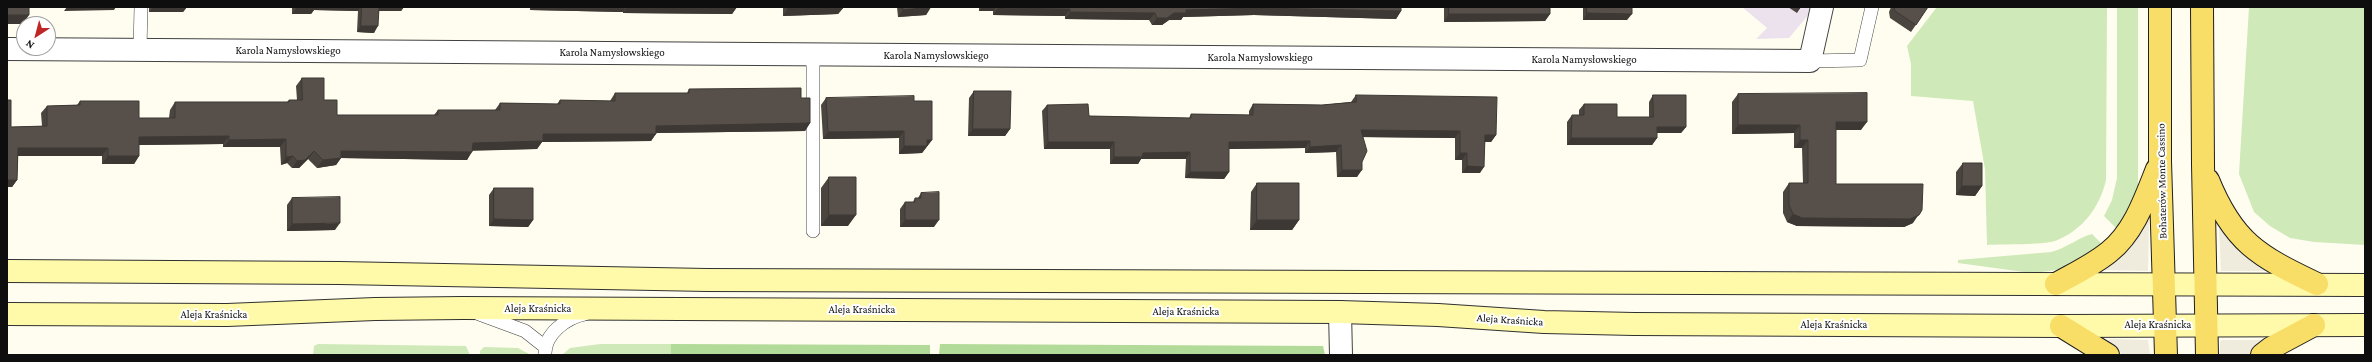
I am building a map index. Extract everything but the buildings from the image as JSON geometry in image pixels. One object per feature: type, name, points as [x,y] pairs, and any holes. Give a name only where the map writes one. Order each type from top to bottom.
[{"type":"main road","name":"Bohaterów Monte Cassino","points":[[2160,7],[2160,161],[2166,355]]},
{"type":"main road","points":[[2202,7],[2203,165],[2207,355]]},
{"type":"main road","points":[[2056,284],[2095,262],[2118,244],[2130,228],[2144,202],[2160,161]]},
{"type":"main road","points":[[2203,165],[2219,207],[2241,237],[2283,268],[2317,284]]},
{"type":"main road","points":[[7,271],[339,273],[707,280],[2365,285]]},
{"type":"main road","name":"Aleja Kraśnicka","points":[[7,314],[227,315],[375,309],[462,308],[1340,312],[1438,315],[1552,322],[2061,326],[2365,325]]},
{"type":"main road","points":[[2262,355],[2271,348],[2314,325]]},
{"type":"main road","points":[[2061,326],[2108,355]]},
{"type":"street","points":[[1810,61],[1822,7]]},
{"type":"street","name":"Karola Namysłowskiego","points":[[7,49],[1810,61]]},
{"type":"street","points":[[1340,312],[1341,355]]},
{"type":"lane","points":[[140,49],[141,7]]},
{"type":"lane","points":[[1810,61],[1860,60],[1872,7]]},
{"type":"lane","points":[[813,55],[813,231]]},
{"type":"lane","points":[[462,308],[524,331],[544,351],[553,333],[574,316],[612,309]]},
{"type":"shaded area","points":[[1742,7],[1811,7],[1810,13],[1789,38],[1756,39],[1767,28]]},
{"type":"shaded area","points":[[2146,218],[2149,221],[2148,271],[2103,270],[2102,269]]},
{"type":"shaded area","points":[[2221,227],[2268,269],[2267,271],[2221,271],[2219,228]]},
{"type":"shaded area","points":[[2110,339],[2148,340],[2150,355],[2123,355],[2107,342]]},
{"type":"shaded area","points":[[2222,340],[2265,340],[2250,355],[2220,355],[2220,342]]},
{"type":"green space","points":[[1937,7],[2107,7],[2106,180],[2094,209],[2074,231],[2065,237],[2055,241],[2041,243],[1987,245],[1985,169],[1973,101],[1911,96],[1911,64],[1907,46]]},
{"type":"green space","points":[[2117,7],[2138,7],[2138,186],[2135,201],[2119,231],[2104,216],[2112,200],[2117,178]]},
{"type":"green space","points":[[2249,7],[2365,7],[2365,245],[2314,242],[2290,238],[2270,226],[2254,212],[2239,174]]},
{"type":"green space","points":[[2092,234],[2105,247],[2062,269],[2042,272],[2024,272],[1958,263],[1958,260],[2051,252]]},
{"type":"green space","points":[[318,344],[466,346],[470,355],[313,355],[314,346]]},
{"type":"green space","points":[[600,344],[671,344],[671,355],[562,355],[570,348]]},
{"type":"green space","points":[[671,344],[930,345],[930,355],[671,355]]},
{"type":"green space","points":[[940,344],[1323,346],[1325,355],[939,355]]},
{"type":"green space","points":[[484,347],[518,348],[531,355],[480,355],[480,351]]}]
